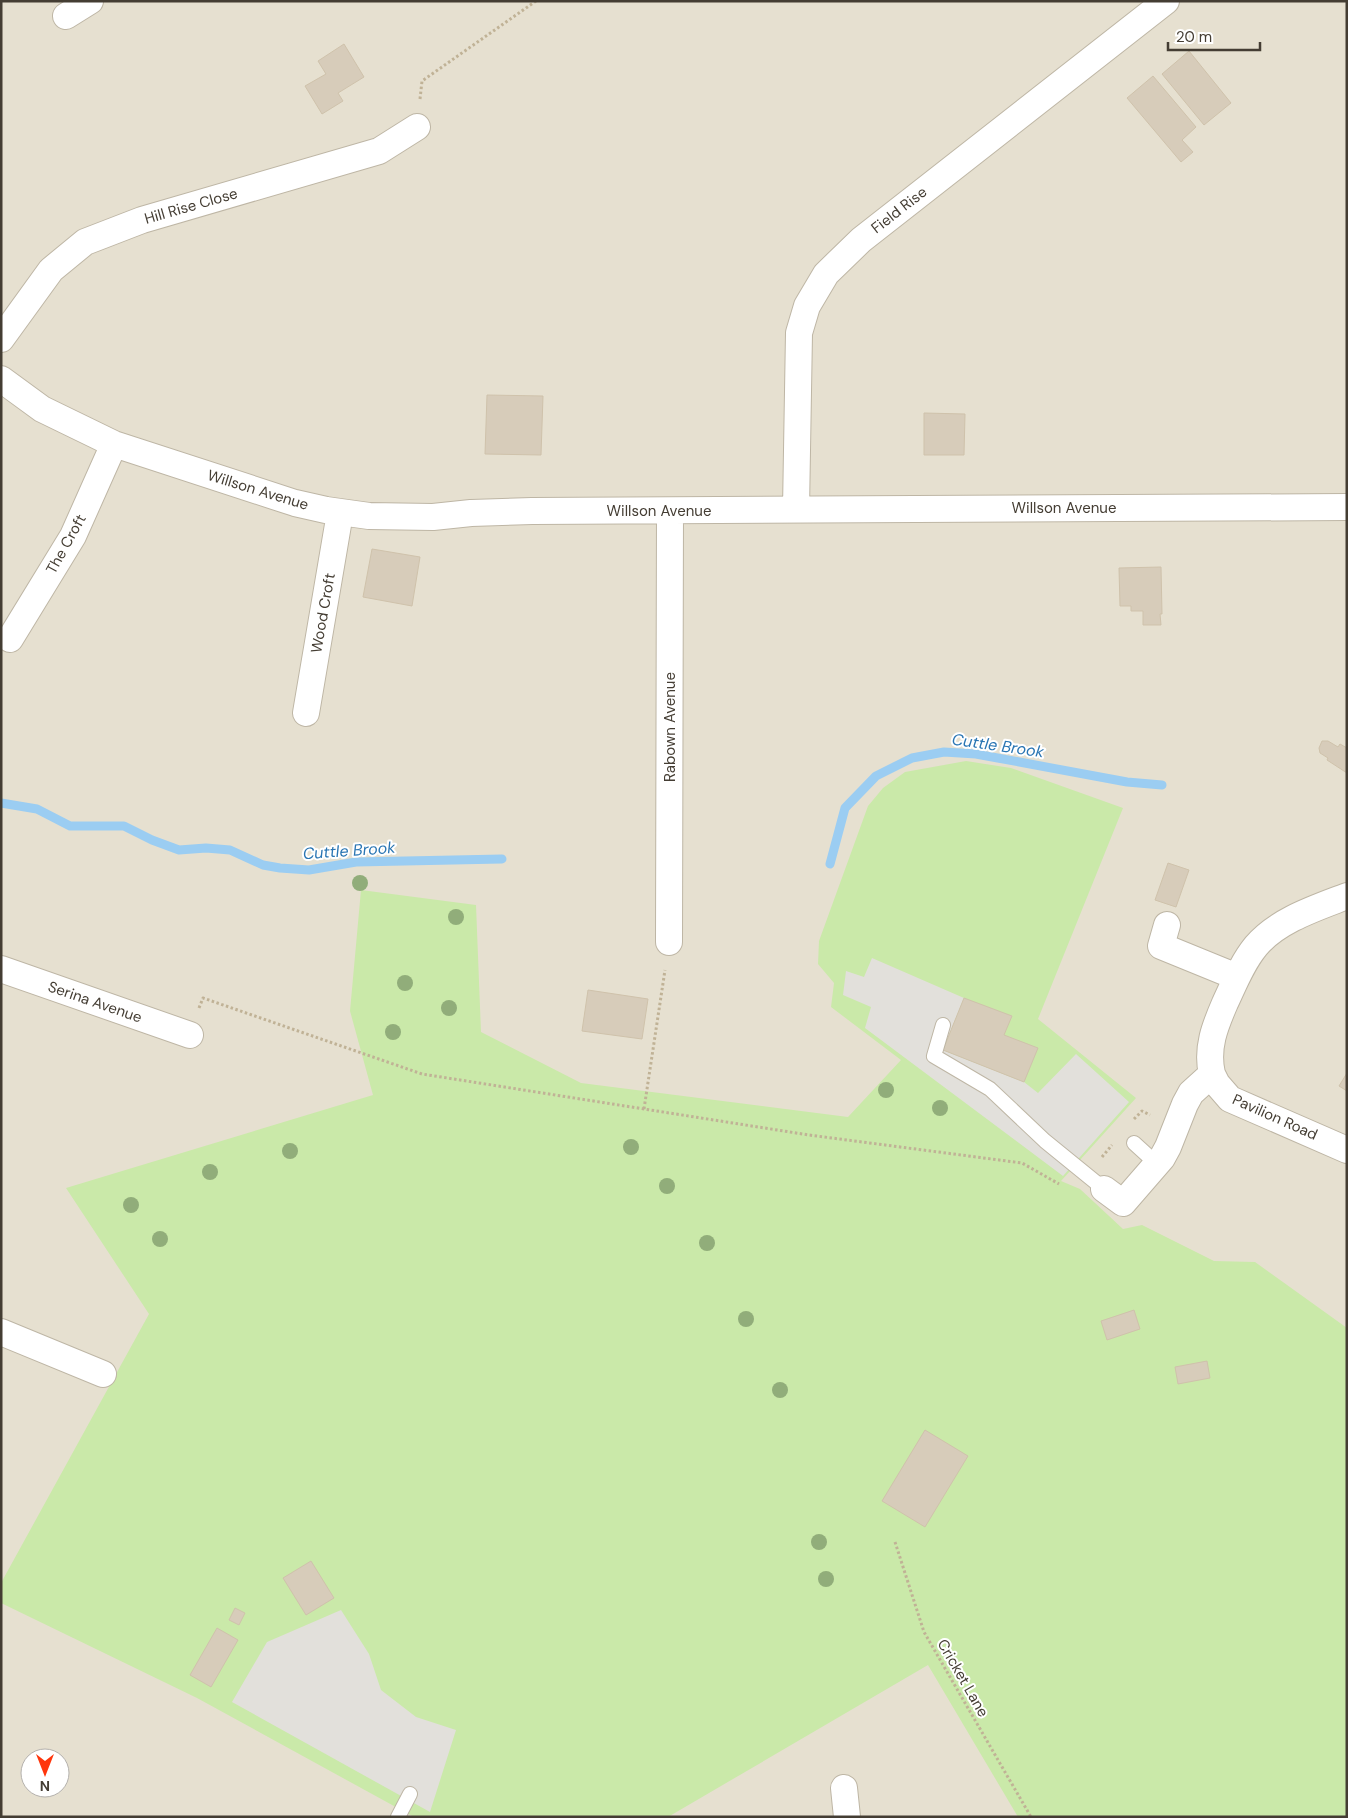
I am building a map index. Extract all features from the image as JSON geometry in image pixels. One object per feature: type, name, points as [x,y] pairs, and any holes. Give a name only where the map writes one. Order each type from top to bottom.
[{"type":"street","points":[[66,16],[90,1]]},
{"type":"street","name":"Field Rise","points":[[796,509],[799,333],[807,306],[826,274],[861,240],[1166,1]]},
{"type":"street","name":"Hill Rise Close","points":[[1,339],[51,270],[85,242],[142,220],[380,151],[417,127]]},
{"type":"street","name":"Willson Avenue","points":[[1,379],[42,409],[114,444],[295,503],[340,513],[369,516],[433,517],[470,513],[532,511],[1347,507]]},
{"type":"street","name":"The Croft","points":[[10,639],[73,536],[114,444]]},
{"type":"street","name":"Rabown Avenue","points":[[670,511],[670,942]]},
{"type":"street","name":"Wood Croft","points":[[306,714],[340,513]]},
{"type":"street","points":[[1095,1182],[1124,1203],[1157,1164],[1168,1147],[1191,1093],[1212,1074],[1210,1058],[1212,1034],[1237,977],[1258,944],[1286,923],[1314,908],[1347,896]]},
{"type":"street","points":[[1167,925],[1161,946],[1237,977]]},
{"type":"street","name":"Serina Avenue","points":[[1,969],[190,1035]]},
{"type":"street","name":"Pavilion Road","points":[[1212,1074],[1217,1084],[1230,1099],[1347,1150]]},
{"type":"street","points":[[1,1332],[104,1374]]},
{"type":"street","points":[[844,1788],[847,1817]]},
{"type":"lane","points":[[943,1025],[934,1056],[990,1089],[1045,1142],[1095,1182]]},
{"type":"lane","points":[[1134,1143],[1157,1164]]},
{"type":"lane","points":[[398,1817],[410,1794]]},
{"type":"path","points":[[417,127],[422,81],[536,1]]},
{"type":"path","points":[[644,1109],[670,942]]},
{"type":"path","points":[[190,1035],[203,998],[422,1074],[809,1135],[1022,1163],[1071,1190],[1095,1182],[1117,1140]]},
{"type":"path","points":[[1129,1125],[1142,1110],[1175,1128]]},
{"type":"path","name":"Cricket Lane","points":[[895,1542],[924,1632],[1031,1817]]},
{"type":"shaded area","points":[[1,1],[1347,1],[1347,1817],[1,1817]]},
{"type":"shaded area","points":[[872,958],[964,998],[943,1050],[1024,1082],[1038,1093],[1076,1054],[1129,1102],[1063,1176],[865,1028],[871,1007],[843,995],[846,971],[864,977]]},
{"type":"shaded area","points":[[341,1610],[369,1654],[381,1690],[416,1717],[456,1730],[430,1812],[232,1702],[267,1642]]},
{"type":"green space","points":[[966,761],[1011,768],[1123,808],[1038,1019],[1136,1098],[1061,1181],[1080,1189],[1123,1229],[1142,1225],[1214,1261],[1255,1262],[1347,1328],[1347,1817],[1018,1817],[928,1665],[668,1817],[414,1817],[197,1698],[1,1603],[1,1583],[149,1314],[66,1188],[373,1095],[350,1011],[361,890],[476,905],[481,1032],[581,1083],[848,1117],[901,1060],[831,1007],[834,983],[818,964],[819,941],[868,806],[883,788],[905,772]]},
{"type":"building","points":[[344,44],[364,77],[338,93],[343,101],[322,114],[305,86],[326,74],[318,61]]},
{"type":"building","points":[[1189,51],[1231,103],[1204,125],[1162,74]]},
{"type":"building","points":[[1153,76],[1196,127],[1182,140],[1193,152],[1181,162],[1127,98]]},
{"type":"building","points":[[487,395],[543,396],[541,455],[485,454]]},
{"type":"building","points":[[924,413],[965,414],[964,455],[924,455]]},
{"type":"building","points":[[372,549],[420,557],[412,606],[363,597]]},
{"type":"building","points":[[1161,567],[1161,625],[1143,625],[1143,611],[1131,611],[1131,606],[1120,606],[1119,568]]},
{"type":"building","points":[[1322,741],[1328,741],[1338,747],[1340,744],[1347,748],[1347,773],[1320,753],[1319,748]]},
{"type":"building","points":[[1168,863],[1189,870],[1176,907],[1155,900]]},
{"type":"building","points":[[588,990],[648,999],[642,1039],[582,1031]]},
{"type":"building","points":[[964,998],[1012,1016],[1004,1035],[1038,1048],[1024,1082],[943,1050]]},
{"type":"building","points":[[1347,1073],[1347,1091],[1339,1086]]},
{"type":"building","points":[[1134,1310],[1140,1329],[1107,1340],[1101,1321]]},
{"type":"building","points":[[1207,1361],[1210,1378],[1178,1384],[1175,1367]]},
{"type":"building","points":[[925,1430],[968,1456],[925,1527],[882,1501]]},
{"type":"building","points":[[311,1561],[334,1598],[306,1615],[283,1578]]},
{"type":"building","points":[[235,1608],[245,1613],[239,1625],[229,1620]]},
{"type":"building","points":[[217,1628],[238,1640],[211,1687],[190,1675]]},
{"type":"waterway","name":"Cuttle Brook","points":[[830,864],[845,808],[876,776],[912,758],[944,752],[976,754],[1127,782],[1162,785]]},
{"type":"waterway","name":"Cuttle Brook","points":[[1,803],[37,809],[70,826],[124,826],[152,840],[179,850],[206,848],[230,850],[263,865],[280,868],[309,870],[356,862],[502,859]]}]
